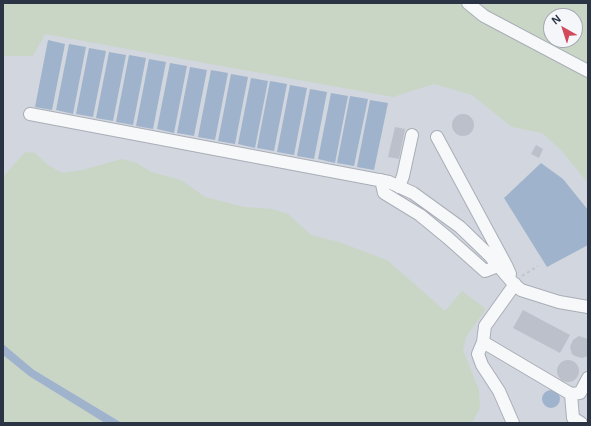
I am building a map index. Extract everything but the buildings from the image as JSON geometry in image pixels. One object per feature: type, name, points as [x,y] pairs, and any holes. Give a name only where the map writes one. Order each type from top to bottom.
[{"type":"lane","points":[[468,3],[484,16],[588,71]]},
{"type":"lane","points":[[30,114],[381,180],[413,193],[460,227],[490,256],[521,290],[535,296],[587,308]]},
{"type":"lane","points":[[399,187],[403,176],[412,135]]},
{"type":"lane","points":[[437,137],[506,265],[514,284]]},
{"type":"lane","points":[[381,180],[384,193],[420,215],[485,271],[498,266]]},
{"type":"lane","points":[[513,423],[499,392],[482,365],[478,354],[485,326],[514,284]]},
{"type":"lane","points":[[482,342],[572,394],[580,393],[588,378]]},
{"type":"lane","points":[[572,394],[573,418],[581,423]]},
{"type":"path","points":[[527,274],[538,266]]},
{"type":"shaded area","points":[[3,3],[266,3],[588,110],[588,423],[3,423]]},
{"type":"green space","points":[[3,3],[588,3],[588,183],[561,150],[542,133],[512,127],[472,95],[434,84],[393,97],[45,34],[33,56],[3,56]]},
{"type":"green space","points":[[25,152],[35,153],[48,165],[62,173],[82,170],[122,159],[137,163],[151,172],[181,180],[205,197],[244,207],[272,209],[288,214],[311,235],[339,242],[387,260],[445,311],[462,291],[486,309],[466,337],[463,350],[479,390],[480,408],[472,423],[122,423],[34,370],[3,344],[3,177]]},
{"type":"green space","points":[[3,355],[29,376],[105,423],[3,423]]},
{"type":"water","points":[[48,40],[65,44],[52,110],[35,107]]},
{"type":"water","points":[[69,44],[86,47],[73,114],[56,110]]},
{"type":"water","points":[[89,48],[106,51],[93,117],[76,114]]},
{"type":"water","points":[[109,52],[126,55],[113,121],[96,118]]},
{"type":"water","points":[[129,55],[146,58],[133,125],[116,122]]},
{"type":"water","points":[[149,59],[166,62],[153,129],[136,126]]},
{"type":"water","points":[[170,63],[187,66],[174,133],[157,129]]},
{"type":"water","points":[[190,67],[207,70],[194,136],[177,133]]},
{"type":"water","points":[[211,70],[228,73],[215,140],[198,137]]},
{"type":"water","points":[[231,74],[248,77],[235,144],[218,141]]},
{"type":"water","points":[[251,78],[268,81],[255,148],[238,144]]},
{"type":"water","points":[[270,81],[287,84],[274,151],[257,148]]},
{"type":"water","points":[[290,85],[307,88],[294,155],[277,152]]},
{"type":"water","points":[[310,89],[327,92],[314,159],[297,156]]},
{"type":"water","points":[[331,93],[348,96],[335,163],[318,159]]},
{"type":"water","points":[[350,96],[368,99],[354,166],[337,163]]},
{"type":"water","points":[[370,100],[388,103],[374,170],[357,167]]},
{"type":"water","points":[[541,163],[563,179],[588,210],[588,245],[547,267],[504,198]]},
{"type":"water","points":[[3,344],[34,370],[122,423],[105,423],[29,376],[3,355]]},
{"type":"water","points":[[551,390],[557,393],[560,399],[557,405],[551,408],[545,405],[542,399],[545,393]]}]
